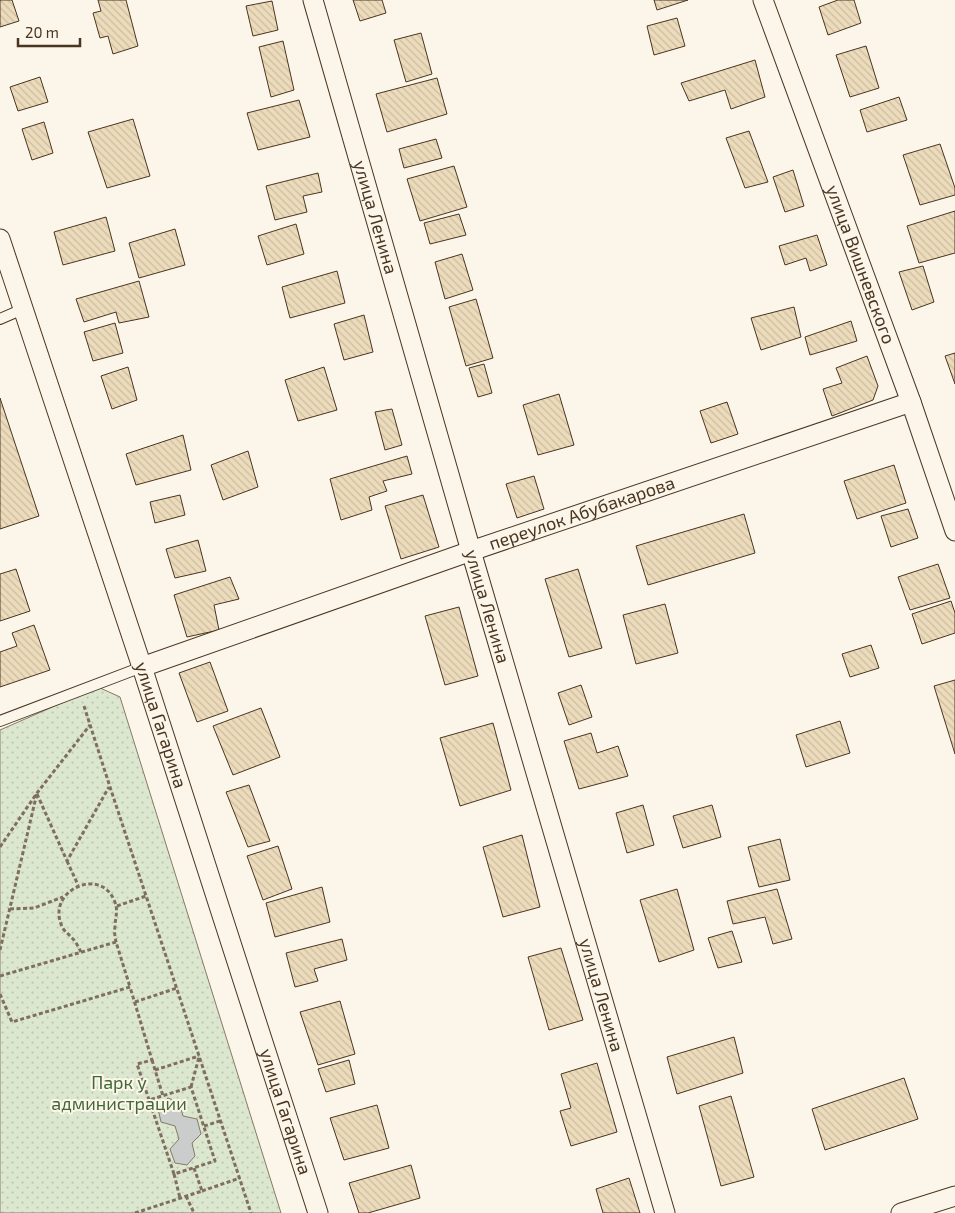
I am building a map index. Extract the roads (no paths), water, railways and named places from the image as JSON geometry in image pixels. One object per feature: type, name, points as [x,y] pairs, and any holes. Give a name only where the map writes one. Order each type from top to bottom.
[{"type":"street","name":"улица Ленина","points":[[313,0],[471,551],[665,1213]]},
{"type":"street","name":"улица Вишневского","points":[[763,0],[911,402],[955,531]]},
{"type":"street","name":"улица Гагарина","points":[[0,239],[142,667],[318,1213]]},
{"type":"street","name":"переулок Абубакарова","points":[[142,667],[471,551],[911,402]]},
{"type":"street","points":[[901,1213],[955,1196]]},
{"type":"lane","points":[[0,319],[23,309]]},
{"type":"lane","points":[[0,721],[142,667]]},
{"type":"park label","name":"Парк у администрации","points":[[119,1093]]}]
